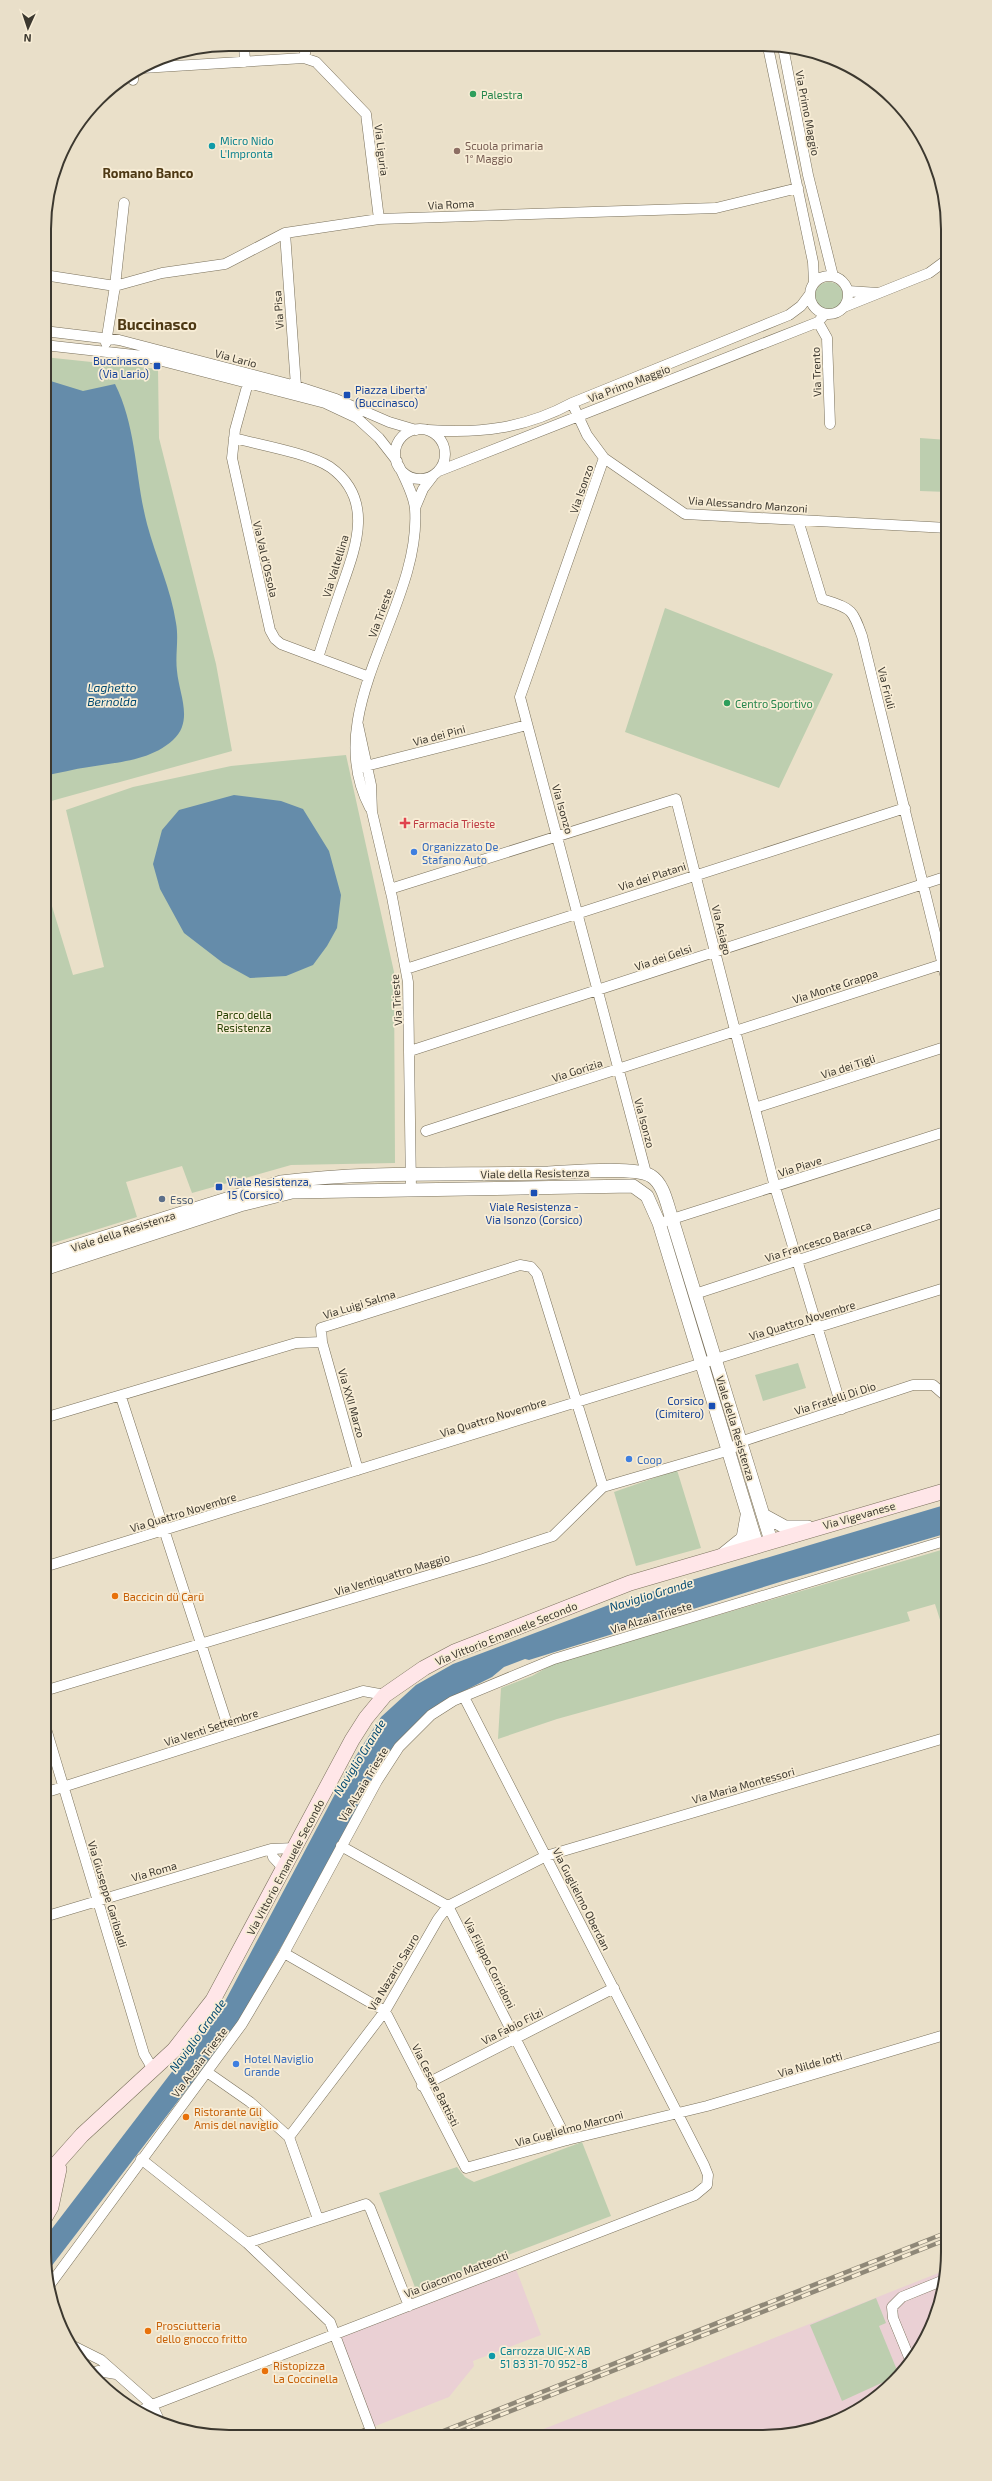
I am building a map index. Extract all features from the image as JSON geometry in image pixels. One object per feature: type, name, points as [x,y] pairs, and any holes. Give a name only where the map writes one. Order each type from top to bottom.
[{"type":"main road","name":"Via Vigevanese","points":[[764,1543],[941,1492]]},
{"type":"main road","name":"Via Vittorio Emanuele Secondo","points":[[51,2174],[58,2162],[99,2117],[154,2071],[190,2032],[213,2000],[352,1740],[366,1718],[386,1695],[424,1668],[454,1652],[630,1583],[764,1543]]},
{"type":"main road","name":"Via Vittorio Emanuele Secondo","points":[[51,2166],[58,2162]]},
{"type":"main road","points":[[51,2202],[54,2194],[58,2162]]},
{"type":"street","points":[[245,51],[246,62]]},
{"type":"street","points":[[155,67],[304,58],[306,51]]},
{"type":"street","points":[[769,51],[814,262],[814,282],[810,294],[812,304],[825,314],[836,313],[844,307],[929,273],[941,265]]},
{"type":"street","name":"Via Primo Maggio","points":[[784,53],[808,175],[833,276]]},
{"type":"street","name":"Via Liguria","points":[[304,58],[316,62],[366,114],[379,219]]},
{"type":"street","name":"Via Roma","points":[[115,286],[162,273],[225,264],[285,233],[379,219],[716,208],[798,188]]},
{"type":"street","points":[[105,351],[115,286],[124,203]]},
{"type":"street","name":"Via Pisa","points":[[285,233],[296,386]]},
{"type":"street","points":[[51,276],[115,286]]},
{"type":"street","points":[[814,282],[826,276],[833,276],[842,281],[848,290],[847,302],[844,307]]},
{"type":"street","points":[[848,290],[881,293]]},
{"type":"street","name":"Via Primo Maggio","points":[[428,430],[472,431],[517,425],[544,417],[572,403],[790,315],[801,306],[810,294]]},
{"type":"street","name":"Via Primo Maggio","points":[[437,472],[818,322],[825,314]]},
{"type":"street","name":"Via Trento","points":[[818,322],[827,338],[830,424]]},
{"type":"street","name":"Via Lario","points":[[51,333],[106,338],[296,386],[336,399],[384,420],[416,430]]},
{"type":"street","name":"Via Lario","points":[[51,346],[105,351],[158,360],[325,403],[349,413],[379,438],[398,464]]},
{"type":"street","name":"Via Val d'Ossola","points":[[248,382],[234,438],[232,458],[234,475],[270,630],[275,639],[281,644],[369,677]]},
{"type":"street","name":"Via Alessandro Manzoni","points":[[572,403],[577,416],[604,458],[685,514],[941,528]]},
{"type":"street","points":[[416,430],[428,430],[438,437],[444,447],[445,456],[437,472],[418,479],[407,475],[398,464],[398,443],[405,434],[416,430]]},
{"type":"street","name":"Via Valtellina","points":[[234,438],[313,460],[329,467],[340,476],[351,492],[357,509],[357,542],[318,658]]},
{"type":"street","name":"Via Isonzo","points":[[604,458],[520,697],[558,835],[646,1173]]},
{"type":"street","name":"Via Trieste","points":[[398,464],[415,508]]},
{"type":"street","name":"Via Trieste","points":[[411,1189],[410,1050],[406,969],[390,889],[372,812],[363,792],[358,725],[361,703],[369,677],[411,554],[415,508],[425,485],[437,472]]},
{"type":"street","name":"Via Friuli","points":[[798,520],[822,599],[847,608],[854,614],[905,808],[941,960]]},
{"type":"street","name":"Via dei Pini","points":[[362,767],[527,725]]},
{"type":"street","name":"Via Asiago","points":[[558,835],[676,799],[775,1187],[842,1409]]},
{"type":"street","name":"Via dei Platani","points":[[406,969],[696,874],[905,808]]},
{"type":"street","points":[[390,889],[558,835]]},
{"type":"street","name":"Via dei Gelsi","points":[[410,1050],[598,991],[941,878]]},
{"type":"street","name":"Via Monte Grappa","points":[[736,1032],[941,964]]},
{"type":"street","name":"Via Gorizia","points":[[426,1131],[736,1032]]},
{"type":"street","name":"Via dei Tigli","points":[[755,1108],[941,1048]]},
{"type":"street","name":"Via Piave","points":[[659,1223],[941,1133]]},
{"type":"street","name":"Viale della Resistenza","points":[[51,1266],[281,1182],[310,1179],[411,1176],[603,1172],[646,1173],[659,1184],[672,1219],[695,1294],[709,1362],[730,1450],[747,1510],[764,1543]]},
{"type":"street","name":"Viale della Resistenza","points":[[51,1254],[292,1192],[627,1185],[639,1189],[647,1196],[659,1223],[709,1362],[740,1442],[763,1515],[764,1543]]},
{"type":"street","name":"Via Francesco Baracca","points":[[695,1294],[941,1213]]},
{"type":"street","name":"Via Luigi Salma","points":[[322,1342],[321,1328],[520,1265],[531,1267],[537,1274],[576,1404],[603,1487]]},
{"type":"street","name":"Via Quattro Novembre","points":[[51,1565],[576,1404],[941,1289]]},
{"type":"street","points":[[51,1416],[121,1397],[296,1343],[322,1342]]},
{"type":"street","name":"Via XXII Marzo","points":[[322,1342],[358,1470]]},
{"type":"street","name":"Via Fratelli Di Dio","points":[[730,1450],[740,1442],[923,1384],[933,1386],[941,1392]]},
{"type":"street","points":[[121,1397],[230,1733]]},
{"type":"street","name":"Via Ventiquattro Maggio","points":[[51,1689],[553,1536],[603,1487],[730,1450]]},
{"type":"street","points":[[722,1555],[742,1538],[747,1525],[747,1510]]},
{"type":"street","points":[[763,1515],[790,1528],[821,1526]]},
{"type":"street","name":"Via Alzaia Trieste","points":[[53,2279],[242,2024],[284,1953],[377,1781],[399,1747],[431,1715],[464,1697],[554,1659],[941,1542]]},
{"type":"street","name":"Via Venti Settembre","points":[[51,1791],[363,1691],[386,1695]]},
{"type":"street","name":"Via Guglielmo Oberdan","points":[[464,1697],[678,2113]]},
{"type":"street","name":"Via Maria Montessori","points":[[546,1856],[941,1739]]},
{"type":"street","name":"Via Giuseppe Garibaldi","points":[[51,1746],[144,2054],[154,2071]]},
{"type":"street","points":[[341,1846],[448,1906]]},
{"type":"street","name":"Via Roma","points":[[51,1915],[271,1850],[295,1848]]},
{"type":"street","points":[[271,1850],[273,1857],[284,1869]]},
{"type":"street","name":"Via Nazario Sauro","points":[[289,2136],[385,2012],[438,1919],[448,1906],[546,1856]]},
{"type":"street","name":"Via Filippo Corridoni","points":[[448,1906],[567,2140]]},
{"type":"street","points":[[284,1953],[385,2012]]},
{"type":"street","name":"Via Fabio Filzi","points":[[422,2086],[614,1988]]},
{"type":"street","name":"Via Cesare Battisti","points":[[385,2012],[422,2086],[466,2168]]},
{"type":"street","name":"Via Nilde Iotti","points":[[678,2113],[889,2053],[941,2036]]},
{"type":"street","points":[[207,2072],[250,2102],[289,2136],[318,2219]]},
{"type":"street","name":"Via Guglielmo Marconi","points":[[466,2168],[567,2140],[678,2113]]},
{"type":"street","name":"Via Giacomo Matteotti","points":[[145,2409],[700,2193],[707,2185],[708,2175],[678,2113]]},
{"type":"street","points":[[141,2159],[247,2243],[330,2322],[336,2334],[371,2430]]},
{"type":"street","points":[[247,2243],[366,2204],[370,2208],[409,2306]]},
{"type":"street","points":[[908,2355],[893,2318],[892,2306],[894,2302],[938,2282]]},
{"type":"street","points":[[80,2350],[101,2360],[152,2405],[156,2414]]},
{"type":"street","points":[[97,2371],[116,2374]]},
{"type":"shaded area","points":[[516,2269],[541,2335],[473,2361],[474,2366],[449,2397],[373,2427],[341,2337]]},
{"type":"shaded area","points":[[939,2273],[938,2287],[932,2309],[923,2331],[911,2351],[897,2369],[880,2386],[862,2400],[842,2412],[820,2421],[798,2427],[775,2430],[541,2430]]},
{"type":"green space","points":[[829,282],[839,286],[843,296],[839,306],[829,310],[819,306],[815,296],[819,286]]},
{"type":"green space","name":"Laghetto Bernolda","points":[[51,358],[158,369],[159,438],[216,664],[232,751],[51,801]]},
{"type":"green space","points":[[920,438],[941,440],[941,492],[920,491]]},
{"type":"green space","name":"Centro Sportivo","points":[[665,608],[833,674],[779,788],[625,732]]},
{"type":"green space","name":"Parco della Resistenza","points":[[346,755],[394,972],[395,1163],[291,1165],[192,1193],[182,1166],[126,1182],[137,1217],[51,1244],[51,903],[73,975],[104,967],[66,810],[133,787],[231,766]]},
{"type":"green space","points":[[798,1363],[806,1388],[763,1401],[755,1375]]},
{"type":"green space","points":[[677,1470],[701,1548],[636,1566],[614,1492]]},
{"type":"green space","points":[[941,1550],[941,1623],[935,1604],[907,1612],[910,1621],[557,1719],[498,1739],[501,1688],[532,1676],[555,1663]]},
{"type":"green space","points":[[582,2142],[611,2216],[416,2290],[379,2193],[457,2167],[465,2177],[474,2182]]},
{"type":"green space","points":[[876,2298],[886,2323],[879,2326],[897,2369],[885,2381],[842,2401],[810,2325]]},
{"type":"water","name":"Laghetto Bernolda","points":[[51,381],[83,391],[115,384],[122,401],[132,436],[147,524],[174,610],[177,629],[177,671],[184,707],[183,724],[179,733],[164,747],[133,760],[51,775]]},
{"type":"water","points":[[234,795],[281,801],[303,809],[329,851],[341,895],[337,928],[327,946],[313,965],[286,976],[250,978],[223,963],[184,933],[160,889],[153,864],[162,830],[179,810]]},
{"type":"water","name":"Naviglio Grande","points":[[941,1506],[941,1535],[783,1581],[529,1660],[525,1659],[504,1667],[492,1677],[440,1703],[398,1743],[237,2024],[51,2266],[51,2230],[223,2005],[352,1762],[381,1717],[416,1685],[453,1664],[614,1603]]},
{"type":"railway","points":[[446,2430],[941,2235]]},
{"type":"railway","points":[[463,2430],[941,2242]]},
{"type":"place","name":"Palestra","points":[[473,94]]},
{"type":"place","name":"Micro Nido L'Impronta","points":[[212,146]]},
{"type":"place","name":"Scuola primaria 1° Maggio","points":[[457,151]]},
{"type":"place","name":"Buccinasco (Via Lario)","points":[[157,366]]},
{"type":"place","name":"Piazza Liberta' (Buccinasco)","points":[[347,395]]},
{"type":"place","name":"Centro Sportivo","points":[[727,703]]},
{"type":"place","name":"Farmacia Trieste","points":[[405,823]]},
{"type":"place","name":"Organizzato De Stafano Auto","points":[[414,852]]},
{"type":"place","name":"Viale Resistenza, 15 (Corsico)","points":[[219,1187]]},
{"type":"place","name":"Viale Resistenza - Via Isonzo (Corsico)","points":[[534,1193]]},
{"type":"place","name":"Esso","points":[[162,1199]]},
{"type":"place","name":"Corsico (Cimitero)","points":[[712,1406]]},
{"type":"place","name":"Coop","points":[[629,1459]]},
{"type":"place","name":"Baccicin dü Carü","points":[[115,1596]]},
{"type":"place","name":"Hotel Naviglio Grande","points":[[236,2064]]},
{"type":"place","name":"Ristorante Gli Amis del naviglio","points":[[186,2117]]},
{"type":"place","name":"Prosciutteria dello gnocco fritto","points":[[148,2331]]},
{"type":"place","name":"Carrozza UIC-X AB 51 83 31-70 952-8","points":[[492,2356]]},
{"type":"place","name":"Ristopizza La Coccinella","points":[[265,2371]]},
{"type":"district","name":"Romano Banco","points":[[148,173]]},
{"type":"district","name":"Buccinasco","points":[[157,324]]}]
